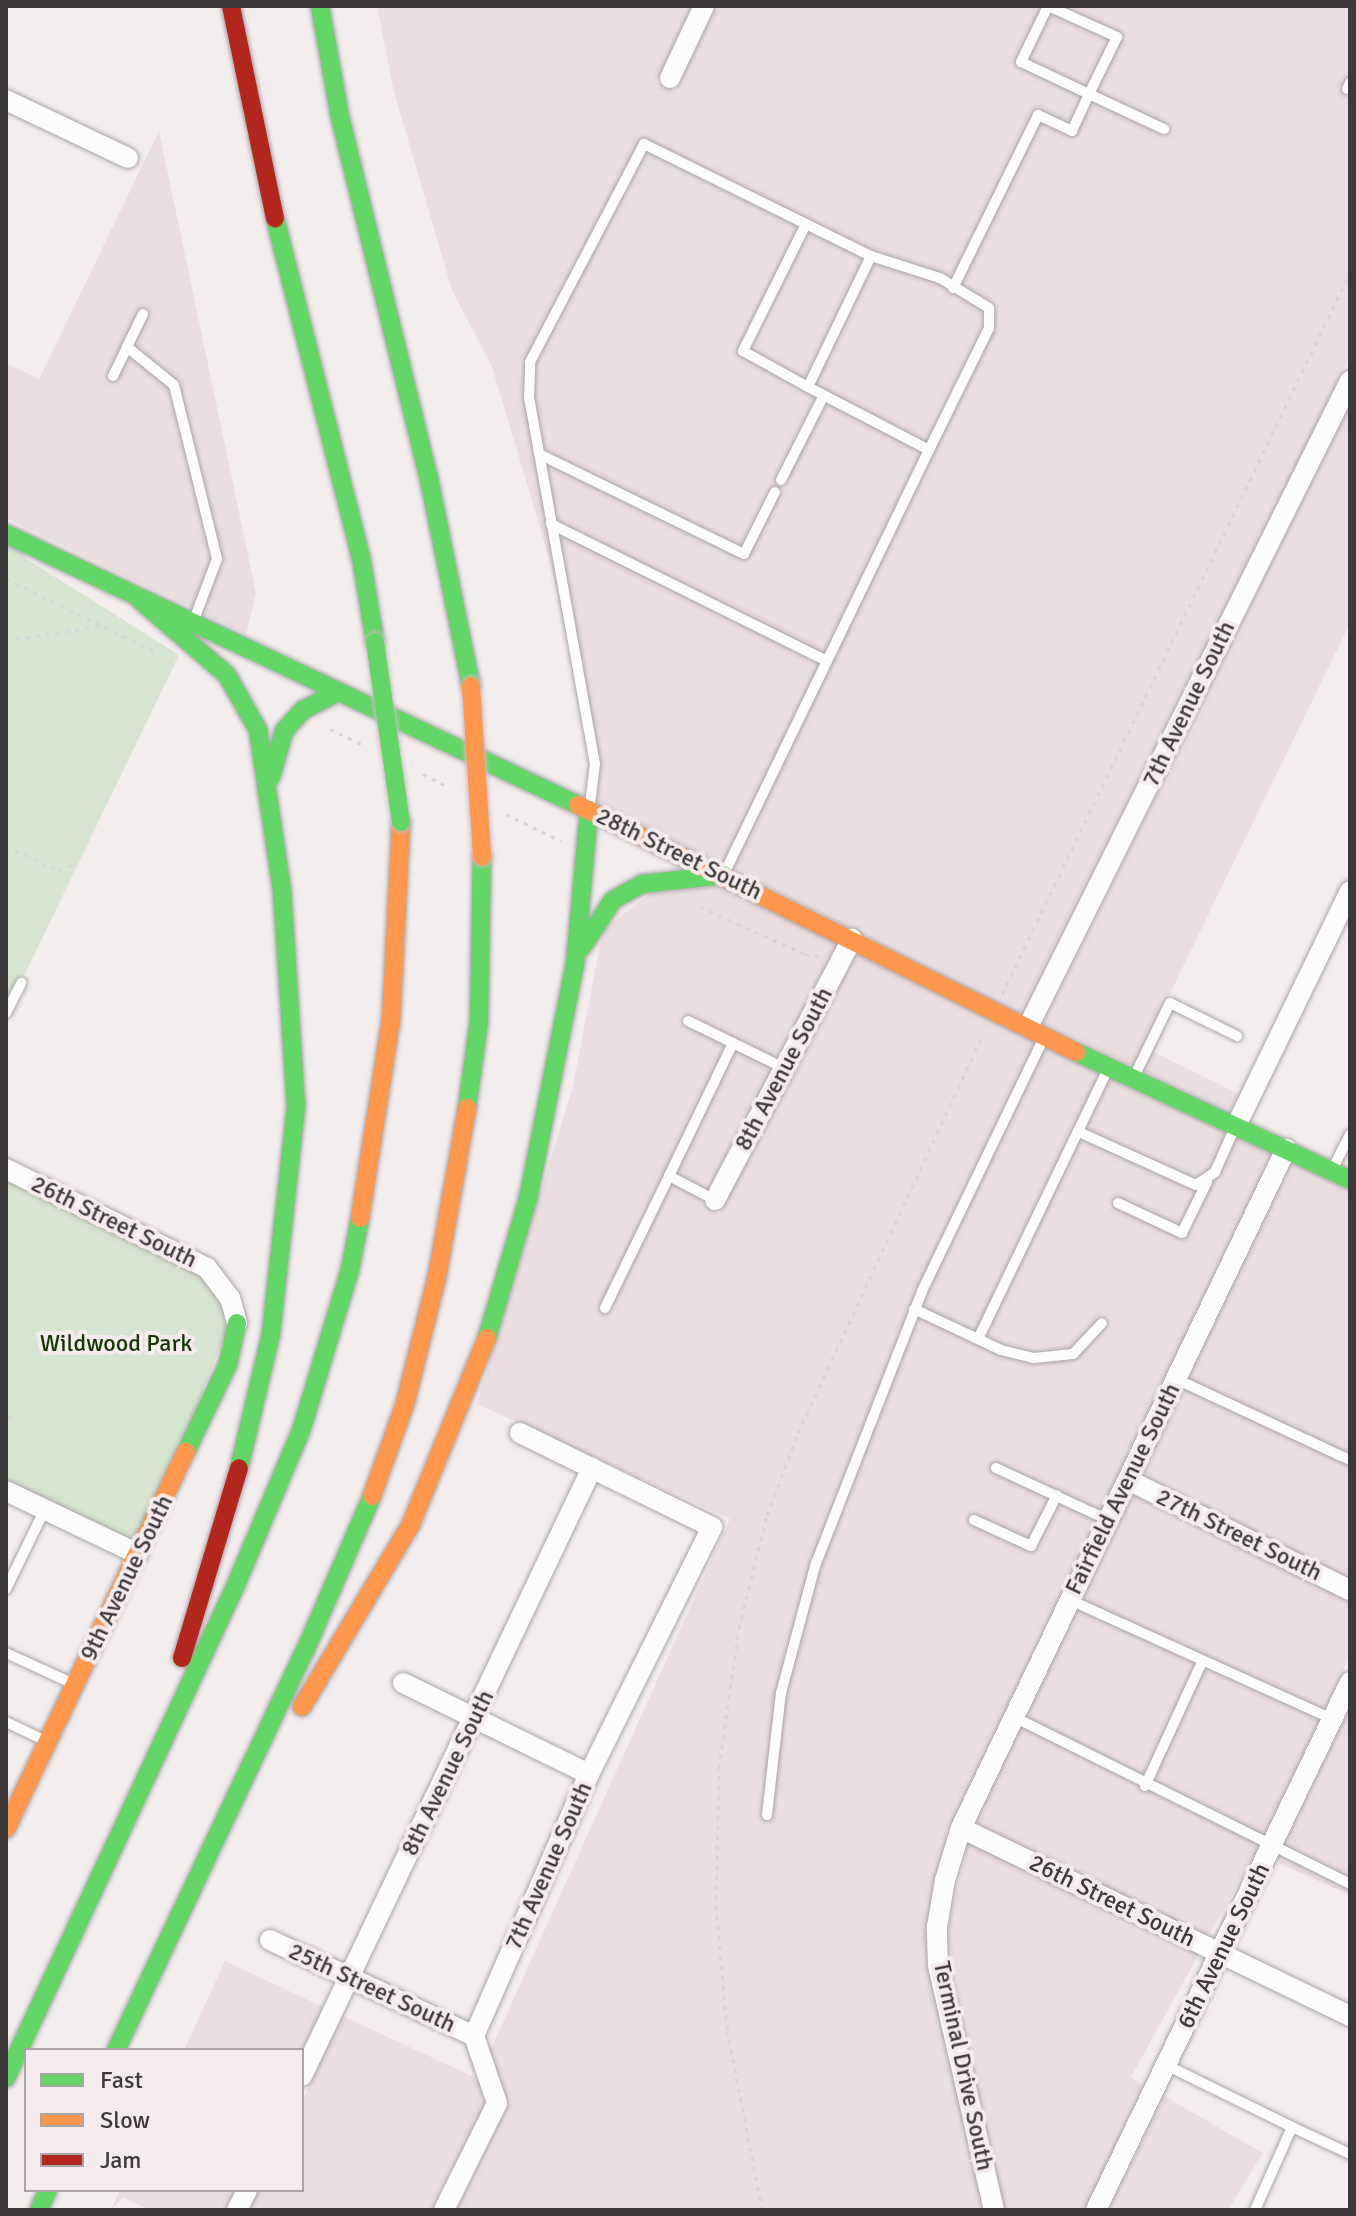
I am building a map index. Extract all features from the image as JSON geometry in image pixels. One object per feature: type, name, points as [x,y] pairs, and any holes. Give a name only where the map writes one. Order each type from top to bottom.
[{"type":"main road","points":[[6,2078],[138,1797],[301,1431],[350,1270],[378,1124],[391,1021],[401,822],[375,642],[357,542],[275,217],[231,6]]},
{"type":"main road","points":[[117,2048],[360,1529],[405,1404],[437,1277],[464,1129],[479,1021],[482,857],[471,686],[428,474],[340,117],[320,6]]},
{"type":"main road","name":"28th Street South","points":[[6,534],[334,694],[589,810],[1037,1031],[1350,1180]]},
{"type":"main road","points":[[138,1797],[244,1450],[283,1257],[296,1107],[282,890],[258,730],[249,707],[227,675],[140,600]]},
{"type":"main road","points":[[269,793],[284,731],[303,710],[334,694]]},
{"type":"main road","points":[[188,1897],[411,1524],[474,1379],[528,1199],[575,964],[589,810]]},
{"type":"main road","points":[[575,964],[590,929],[613,900],[642,884],[724,875]]},
{"type":"main road","name":"9th Avenue South","points":[[7,1823],[228,1364],[237,1323]]},
{"type":"street","points":[[670,78],[704,6]]},
{"type":"street","points":[[6,100],[128,158]]},
{"type":"street","name":"7th Avenue South","points":[[1037,1031],[1350,381]]},
{"type":"street","points":[[1236,1126],[1350,891]]},
{"type":"street","name":"8th Avenue South","points":[[715,1200],[852,939]]},
{"type":"street","name":"Fairfield Avenue South","points":[[961,1828],[1286,1149]]},
{"type":"street","name":"26th Street South","points":[[6,1169],[207,1268],[230,1298],[237,1323]]},
{"type":"street","points":[[520,1433],[592,1468]]},
{"type":"street","name":"7th Avenue South","points":[[474,2036],[589,1774],[712,1527],[592,1468]]},
{"type":"street","name":"8th Avenue South","points":[[304,2072],[592,1468]]},
{"type":"street","name":"27th Street South","points":[[1128,1480],[1350,1590]]},
{"type":"street","points":[[6,1491],[138,1554]]},
{"type":"street","name":"6th Avenue South","points":[[1096,2210],[1350,1682]]},
{"type":"street","points":[[403,1683],[589,1774]]},
{"type":"street","name":"26th Street South","points":[[961,1828],[1350,2016]]},
{"type":"street","name":"Terminal Drive South","points":[[961,1828],[937,1927],[938,1965],[994,2210]]},
{"type":"street","name":"25th Street South","points":[[270,1940],[474,2036]]},
{"type":"street","points":[[444,2210],[497,2103],[474,2036]]},
{"type":"street","points":[[237,2210],[246,2192]]},
{"type":"lane","points":[[953,288],[1038,115],[1072,131],[1089,94],[1117,37],[1048,6],[1021,62],[1089,94],[1164,129]]},
{"type":"lane","points":[[589,810],[595,764],[529,399],[530,362],[644,144],[871,256],[940,278],[989,308],[989,328],[724,875]]},
{"type":"lane","points":[[806,224],[743,351],[929,450]]},
{"type":"lane","points":[[808,387],[871,256]]},
{"type":"lane","points":[[113,376],[143,314]]},
{"type":"lane","points":[[127,347],[174,385],[217,559],[191,625]]},
{"type":"lane","points":[[781,480],[824,395]]},
{"type":"lane","points":[[539,454],[744,554],[775,492]]},
{"type":"lane","points":[[551,524],[827,661]]},
{"type":"lane","points":[[6,1013],[21,983]]},
{"type":"lane","points":[[1134,1077],[1170,1003],[1237,1036]]},
{"type":"lane","points":[[688,1021],[784,1068]]},
{"type":"lane","points":[[767,1815],[781,1693],[815,1566],[914,1309],[1037,1031]]},
{"type":"lane","points":[[605,1308],[733,1043]]},
{"type":"lane","points":[[978,1339],[1110,1066]]},
{"type":"lane","points":[[1118,1203],[1182,1233],[1236,1126]]},
{"type":"lane","points":[[1079,1132],[1196,1185],[1207,1182]]},
{"type":"lane","points":[[1332,1171],[1350,1134]]},
{"type":"lane","points":[[669,1176],[715,1200]]},
{"type":"lane","points":[[914,1309],[978,1339],[1034,1358],[1073,1354],[1102,1323]]},
{"type":"lane","points":[[1176,1379],[1350,1460]]},
{"type":"lane","points":[[996,1468],[1108,1520]]},
{"type":"lane","points":[[974,1520],[1031,1546],[1057,1495]]},
{"type":"lane","points":[[6,1589],[45,1509]]},
{"type":"lane","points":[[1070,1600],[1332,1719]]},
{"type":"lane","points":[[6,1653],[75,1685]]},
{"type":"lane","points":[[1145,1786],[1202,1662]]},
{"type":"lane","points":[[1014,1717],[1145,1786],[1350,1884]]},
{"type":"lane","points":[[6,1722],[48,1742]]},
{"type":"lane","points":[[1166,2065],[1350,2154]]},
{"type":"lane","points":[[1255,2210],[1292,2127]]},
{"type":"path","points":[[1001,996],[1350,273]]},
{"type":"path","points":[[6,579],[159,653]]},
{"type":"path","points":[[6,640],[104,626]]},
{"type":"path","points":[[6,846],[59,871],[76,863]]},
{"type":"path","points":[[695,905],[838,965]]},
{"type":"path","points":[[6,1415],[11,1417],[6,1427]]},
{"type":"shaded area","points":[[377,6],[692,6],[656,82],[675,91],[717,6],[1350,6],[1350,356],[1022,1014],[597,801],[595,763],[550,561],[492,367],[452,290],[394,92]]},
{"type":"shaded area","points":[[159,131],[256,593],[246,634],[6,518],[6,363],[39,379]]},
{"type":"shaded area","points":[[1350,406],[1350,623],[1144,1047],[1239,1094],[1230,1112],[1043,1023]]},
{"type":"shaded area","points":[[723,886],[838,942],[701,1203],[720,1213],[857,953],[1272,1153],[947,1832],[927,1924],[928,1966],[984,2210],[456,2210],[507,2107],[490,2051],[730,1519],[477,1404],[573,1086],[603,930],[651,893]]},
{"type":"shaded area","points":[[1292,1163],[1350,1191],[1350,1579],[1142,1476]]},
{"type":"shaded area","points":[[1133,1494],[1350,1601],[1350,1656],[1256,1853],[1208,1937],[975,1824]]},
{"type":"shaded area","points":[[1350,1708],[1350,1895],[1276,1862]]},
{"type":"shaded area","points":[[968,1843],[1199,1954],[1131,2077],[1144,2085],[1084,2210],[1005,2210],[949,1964],[948,1928]]},
{"type":"shaded area","points":[[225,1961],[323,2007],[303,2048],[185,2048]]},
{"type":"shaded area","points":[[343,2016],[478,2079],[486,2101],[431,2210],[249,2210],[258,2192],[304,2192],[304,2097]]},
{"type":"shaded area","points":[[1164,2096],[1263,2153],[1228,2210],[1109,2210]]},
{"type":"shaded area","points":[[119,2192],[233,2192],[225,2210],[150,2210],[123,2197],[111,2210]]},
{"type":"green space","points":[[6,536],[28,560],[179,655],[6,1013]]},
{"type":"green space","name":"Wildwood Park","points":[[6,1169],[198,1263],[235,1310],[138,1554],[6,1490]]},
{"type":"traffic: fast","points":[[320,6],[340,117],[428,474],[471,686]]},
{"type":"traffic: fast","points":[[275,218],[361,557],[375,642]]},
{"type":"traffic: fast","points":[[6,534],[578,805]]},
{"type":"traffic: fast","points":[[140,600],[227,675],[258,730],[282,890],[296,1107],[271,1334],[239,1468]]},
{"type":"traffic: fast","points":[[375,642],[401,822]]},
{"type":"traffic: fast","points":[[271,777],[284,731],[303,710],[334,694]]},
{"type":"traffic: fast","points":[[487,1338],[528,1199],[575,964],[589,810]]},
{"type":"traffic: fast","points":[[467,1108],[479,1021],[482,857]]},
{"type":"traffic: fast","points":[[582,947],[613,900],[642,884],[724,875]]},
{"type":"traffic: fast","points":[[1076,1052],[1350,1180]]},
{"type":"traffic: fast","points":[[6,2078],[235,1587],[301,1431],[350,1270],[360,1218]]},
{"type":"traffic: fast","points":[[186,1452],[228,1364],[237,1323]]},
{"type":"traffic: fast","points":[[117,2048],[305,1651],[372,1496]]},
{"type":"traffic: fast","points":[[39,2210],[47,2192]]},
{"type":"traffic: slow","points":[[471,686],[482,857]]},
{"type":"traffic: slow","points":[[578,805],[1076,1052]]},
{"type":"traffic: slow","points":[[360,1218],[391,1021],[401,822]]},
{"type":"traffic: slow","points":[[372,1496],[405,1404],[437,1277],[467,1108]]},
{"type":"traffic: slow","points":[[302,1707],[411,1524],[487,1338]]},
{"type":"traffic: slow","points":[[6,1829],[186,1452]]},
{"type":"traffic: jam","points":[[231,6],[275,218]]},
{"type":"traffic: jam","points":[[182,1658],[239,1468]]}]
